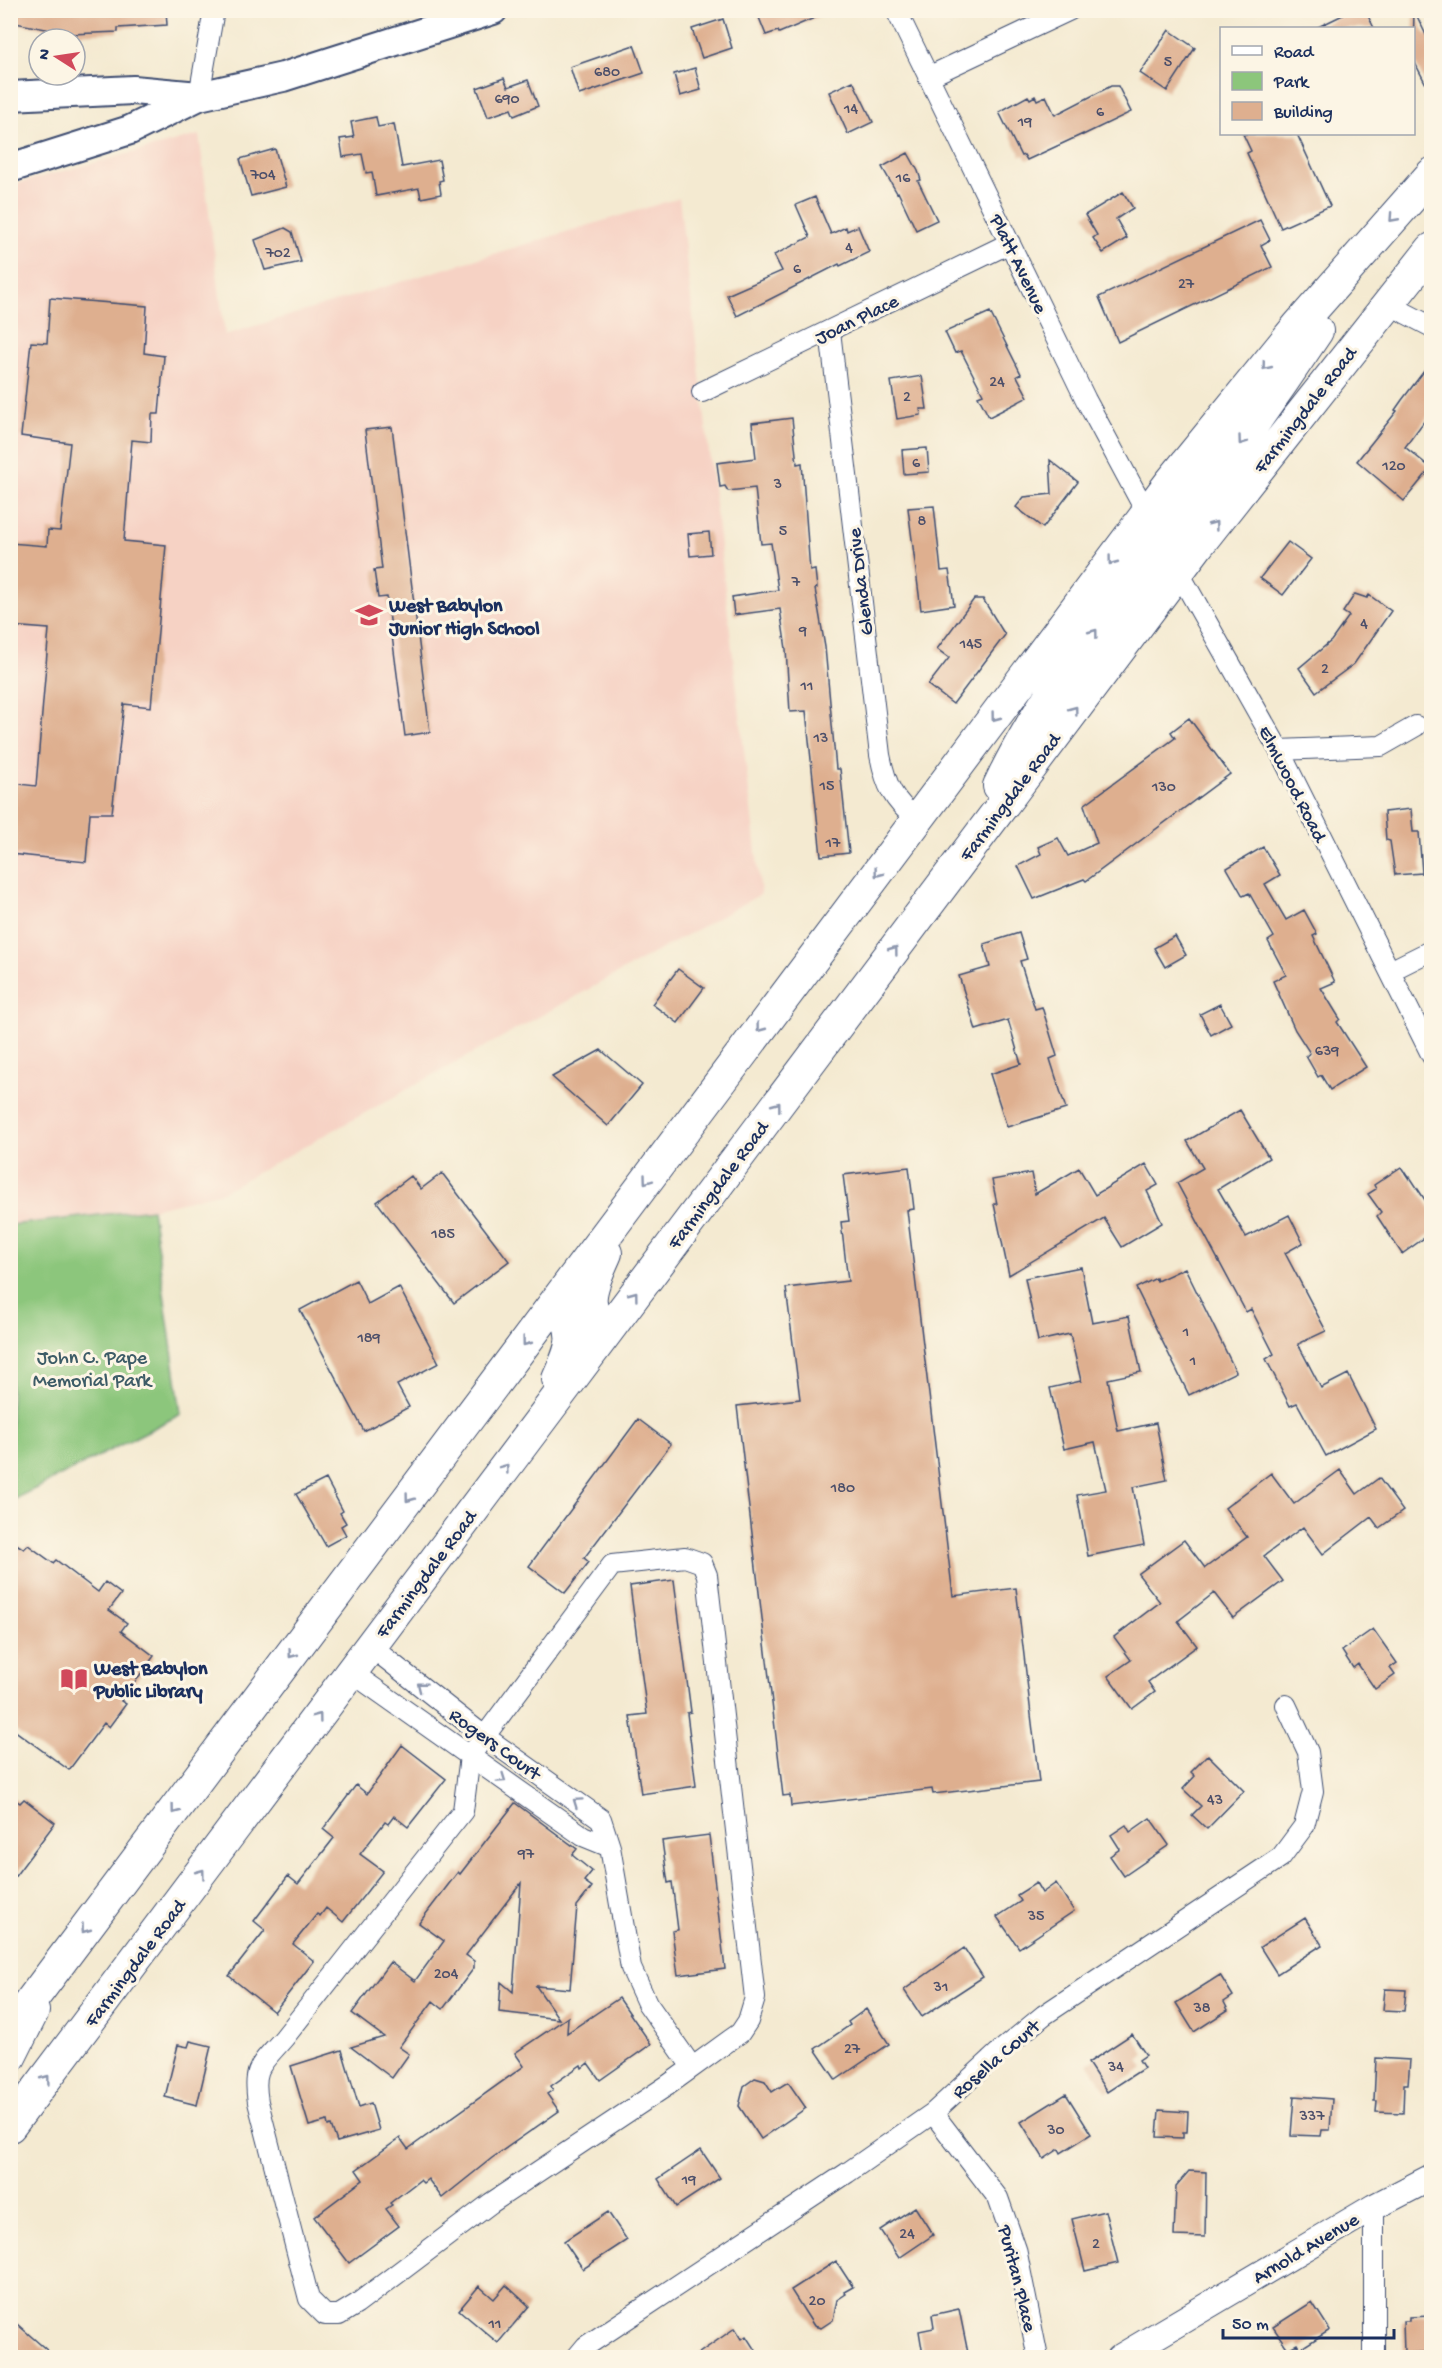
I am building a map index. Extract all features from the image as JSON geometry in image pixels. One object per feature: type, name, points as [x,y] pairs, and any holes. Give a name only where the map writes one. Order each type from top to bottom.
[{"type":"main road","points":[[10,168],[130,130],[199,96],[283,77],[487,11]]},
{"type":"main road","points":[[10,96],[133,90],[199,96]]},
{"type":"main road","points":[[10,2029],[1147,514],[1216,426],[1350,266],[1431,174]]},
{"type":"main road","name":"Farmingdale Road","points":[[16,2111],[351,1672],[1178,571],[1431,249]]},
{"type":"main road","points":[[971,847],[1014,754],[1033,721],[1089,640],[1238,447],[1320,328],[1350,266]]},
{"type":"main road","points":[[604,1334],[593,1319],[589,1300],[594,1282],[625,1211]]},
{"type":"main road","points":[[536,1426],[570,1351],[573,1339],[569,1321],[557,1301]]},
{"type":"main road","points":[[10,2057],[50,1976]]},
{"type":"street","points":[[199,96],[214,10]]},
{"type":"street","name":"Platt Avenue","points":[[896,10],[1086,400],[1147,514]]},
{"type":"street","points":[[928,77],[1070,10]]},
{"type":"street","name":"Joan Place","points":[[702,392],[1010,243]]},
{"type":"street","points":[[1388,301],[1405,314],[1431,327]]},
{"type":"street","name":"Glenda Drive","points":[[830,331],[880,755],[891,793],[917,820]]},
{"type":"street","name":"Elmwood Road","points":[[1147,514],[1279,750],[1431,1056]]},
{"type":"street","points":[[1279,750],[1381,746],[1416,726]]},
{"type":"street","points":[[1390,971],[1431,950]]},
{"type":"street","points":[[685,1557],[702,1563],[707,1575],[755,1998],[748,2021],[740,2033],[491,2203],[348,2310],[339,2315],[325,2314],[309,2299],[258,2102],[255,2076],[261,2065],[463,1810],[470,1756],[612,1565],[685,1557]]},
{"type":"street","name":"Rogers Court","points":[[370,1646],[484,1736],[601,1819],[609,1847],[631,1968],[647,2003],[692,2067]]},
{"type":"street","name":"Rogers Court","points":[[351,1672],[583,1836],[609,1847]]},
{"type":"street","name":"Rosella Court","points":[[576,2358],[586,2346],[848,2174],[933,2114],[999,2052],[1044,2015],[1281,1857],[1304,1826],[1313,1791],[1308,1752],[1286,1705]]},
{"type":"street","name":"Puritan Place","points":[[933,2114],[998,2198],[1016,2249],[1038,2358]]},
{"type":"street","name":"Arnold Avenue","points":[[1121,2357],[1374,2206],[1431,2177]]},
{"type":"street","points":[[1374,2206],[1374,2358]]},
{"type":"shaded area","name":"West Babylon Junior High School","points":[[199,135],[225,335],[679,198],[761,894],[222,1192],[152,1209],[11,1225],[11,185]]},
{"type":"green space","name":"John C. Pape Memorial Park","points":[[152,1209],[181,1414],[11,1501],[11,1225]]},
{"type":"building","points":[[10,10],[166,10],[167,25],[118,28],[118,32],[87,33],[87,27],[35,27],[10,22]]},
{"type":"building","points":[[756,10],[831,11],[779,33],[778,31],[766,35]]},
{"type":"building","points":[[1353,10],[1365,10],[1374,27],[1318,27]]},
{"type":"building","points":[[1414,10],[1426,35],[1431,32],[1431,94],[1415,63]]},
{"type":"building","points":[[723,19],[732,48],[702,58],[692,29]]},
{"type":"building","points":[[1169,30],[1195,48],[1167,91],[1140,73]]},
{"type":"building","points":[[634,45],[644,73],[579,95],[570,67]]},
{"type":"building","points":[[695,68],[701,90],[680,96],[674,74]]},
{"type":"building","points":[[504,78],[508,87],[528,80],[538,106],[514,116],[511,109],[488,117],[477,88]]},
{"type":"building","points":[[853,81],[873,122],[848,134],[829,92]]},
{"type":"building","points":[[1111,86],[1118,86],[1131,112],[1027,160],[1024,155],[1021,156],[999,112],[1028,96],[1030,99],[1035,96],[1037,100],[1046,96],[1055,115]]},
{"type":"building","points":[[376,117],[378,127],[394,124],[402,167],[439,160],[443,180],[439,181],[441,194],[421,198],[419,188],[376,196],[372,172],[366,173],[362,154],[343,157],[340,139],[354,137],[351,122]]},
{"type":"building","points":[[1243,135],[1297,135],[1330,206],[1281,228],[1247,153],[1251,151]]},
{"type":"building","points":[[275,149],[286,187],[251,196],[240,159]]},
{"type":"building","points":[[908,153],[918,171],[921,180],[918,181],[937,220],[916,230],[898,192],[882,167]]},
{"type":"building","points":[[1123,192],[1133,208],[1116,219],[1127,238],[1103,253],[1093,238],[1097,235],[1085,215]]},
{"type":"building","points":[[815,197],[831,234],[846,227],[847,231],[858,226],[869,252],[840,266],[839,264],[737,316],[727,295],[782,271],[774,255],[810,237],[796,205]]},
{"type":"building","points":[[1260,220],[1270,240],[1261,245],[1272,267],[1118,342],[1099,297]]},
{"type":"building","points":[[285,228],[292,232],[301,262],[265,270],[255,240]]},
{"type":"building","points":[[50,298],[147,306],[144,353],[164,356],[159,414],[152,414],[151,442],[132,440],[124,541],[166,545],[151,707],[124,704],[112,813],[90,813],[86,862],[10,854],[10,783],[36,786],[49,629],[10,626],[10,543],[47,546],[48,530],[60,531],[70,443],[21,436],[31,342],[47,343]]},
{"type":"building","points":[[990,312],[1021,374],[1017,376],[1028,397],[989,417],[978,396],[983,394],[961,351],[955,353],[945,332]]},
{"type":"building","points":[[1431,362],[1431,412],[1405,447],[1431,468],[1404,501],[1357,461],[1397,411],[1395,410]]},
{"type":"building","points":[[922,376],[927,409],[920,409],[921,415],[897,419],[891,381]]},
{"type":"building","points":[[792,418],[797,464],[802,463],[810,571],[815,570],[817,588],[815,589],[825,647],[836,769],[840,769],[849,853],[821,856],[806,711],[790,712],[786,649],[780,609],[734,615],[732,597],[778,590],[771,543],[761,544],[755,488],[728,491],[725,486],[720,487],[717,463],[756,458],[752,423]]},
{"type":"building","points":[[392,427],[430,732],[405,736],[387,597],[378,598],[374,570],[382,569],[365,430]]},
{"type":"building","points":[[927,448],[929,472],[904,474],[902,450]]},
{"type":"building","points":[[1050,460],[1078,482],[1043,528],[1016,507],[1024,497],[1052,494]]},
{"type":"building","points":[[934,506],[941,571],[949,570],[954,605],[921,610],[908,508]]},
{"type":"building","points":[[709,532],[711,554],[690,556],[688,534]]},
{"type":"building","points":[[1288,542],[1311,559],[1283,595],[1260,578]]},
{"type":"building","points":[[1355,594],[1367,598],[1369,595],[1391,611],[1354,664],[1316,692],[1299,668],[1331,641],[1349,616],[1343,612]]},
{"type":"building","points":[[974,599],[983,599],[1005,635],[953,704],[928,685],[949,658],[937,649]]},
{"type":"building","points":[[1189,718],[1230,774],[1086,881],[1084,879],[1034,899],[1018,866],[1041,854],[1038,847],[1058,838],[1068,856],[1097,843],[1084,805],[1175,738],[1171,732]]},
{"type":"building","points":[[1411,809],[1413,832],[1419,832],[1422,873],[1395,875],[1390,841],[1386,840],[1384,812]]},
{"type":"building","points":[[1263,847],[1280,875],[1265,884],[1286,920],[1304,910],[1317,934],[1313,936],[1335,982],[1321,988],[1340,1019],[1337,1022],[1366,1067],[1330,1090],[1321,1075],[1318,1077],[1306,1056],[1310,1053],[1295,1030],[1273,981],[1286,975],[1268,941],[1274,937],[1249,893],[1243,896],[1227,868]]},
{"type":"building","points":[[1019,933],[1027,959],[1020,961],[1035,1009],[1042,1007],[1057,1056],[1050,1059],[1066,1109],[1007,1127],[990,1074],[1021,1064],[1008,1020],[976,1030],[959,976],[990,967],[984,944]]},
{"type":"building","points":[[1175,936],[1186,955],[1165,967],[1154,948]]},
{"type":"building","points":[[678,969],[704,988],[678,1023],[652,1004]]},
{"type":"building","points":[[1220,1004],[1231,1024],[1211,1035],[1200,1014]]},
{"type":"building","points":[[601,1050],[642,1085],[608,1126],[552,1077]]},
{"type":"building","points":[[1240,1110],[1269,1158],[1218,1189],[1246,1237],[1289,1215],[1303,1243],[1285,1253],[1326,1331],[1298,1344],[1321,1388],[1348,1374],[1376,1429],[1326,1456],[1297,1403],[1290,1406],[1266,1359],[1274,1354],[1251,1309],[1246,1312],[1177,1183],[1203,1168],[1187,1141]]},
{"type":"building","points":[[1146,1164],[1158,1185],[1147,1191],[1162,1223],[1122,1247],[1104,1218],[1009,1275],[994,1204],[997,1204],[992,1180],[1031,1173],[1035,1194],[1079,1168],[1095,1195]]},
{"type":"building","points":[[909,1167],[914,1209],[907,1210],[953,1596],[1016,1588],[1039,1782],[933,1794],[932,1789],[791,1806],[790,1795],[783,1796],[737,1406],[800,1399],[786,1288],[848,1281],[841,1222],[849,1221],[843,1175]]},
{"type":"building","points":[[1401,1167],[1431,1209],[1431,1233],[1402,1254],[1377,1216],[1381,1212],[1368,1194],[1376,1189],[1374,1185]]},
{"type":"building","points":[[442,1173],[509,1261],[454,1303],[377,1202],[411,1176],[421,1189]]},
{"type":"building","points":[[1081,1267],[1092,1323],[1129,1316],[1141,1372],[1108,1379],[1118,1431],[1156,1423],[1167,1480],[1133,1487],[1144,1545],[1088,1556],[1077,1495],[1106,1490],[1095,1442],[1064,1449],[1050,1388],[1081,1381],[1070,1334],[1038,1341],[1025,1278]]},
{"type":"building","points":[[1185,1268],[1236,1372],[1189,1395],[1136,1288]]},
{"type":"building","points":[[356,1280],[368,1304],[399,1287],[439,1363],[397,1385],[409,1407],[364,1431],[300,1310]]},
{"type":"building","points":[[638,1419],[671,1444],[584,1558],[589,1562],[565,1593],[529,1566]]},
{"type":"building","points":[[1340,1470],[1357,1494],[1379,1478],[1403,1511],[1379,1528],[1371,1517],[1323,1554],[1303,1527],[1264,1556],[1283,1581],[1233,1618],[1214,1593],[1178,1621],[1197,1646],[1148,1682],[1155,1692],[1132,1709],[1108,1676],[1131,1660],[1114,1637],[1160,1602],[1138,1574],[1184,1540],[1205,1568],[1247,1537],[1225,1508],[1271,1473],[1294,1504]]},
{"type":"building","points":[[326,1479],[343,1511],[340,1513],[346,1523],[341,1526],[346,1535],[326,1546],[296,1494]]},
{"type":"building","name":"West Babylon Public Library","points":[[10,1540],[24,1549],[28,1545],[53,1563],[56,1560],[98,1592],[105,1582],[121,1594],[109,1610],[127,1623],[121,1631],[154,1656],[121,1701],[126,1704],[109,1727],[104,1723],[69,1770],[10,1727]]},
{"type":"building","points":[[674,1580],[691,1712],[687,1713],[696,1786],[641,1794],[630,1716],[647,1714],[630,1586]]},
{"type":"building","points":[[1373,1629],[1397,1663],[1390,1668],[1395,1675],[1375,1689],[1358,1664],[1353,1668],[1342,1651]]},
{"type":"building","points":[[402,1745],[446,1779],[408,1827],[394,1816],[388,1824],[385,1822],[360,1854],[383,1871],[343,1922],[326,1908],[320,1916],[317,1914],[293,1944],[314,1961],[274,2012],[229,1976],[265,1930],[254,1921],[288,1876],[298,1884],[334,1838],[323,1829],[356,1785],[367,1794]]},
{"type":"building","points":[[1208,1755],[1244,1791],[1207,1829],[1192,1815],[1201,1806],[1183,1789],[1195,1776],[1191,1772]]},
{"type":"building","points":[[10,1796],[20,1803],[24,1799],[55,1823],[10,1883]]},
{"type":"building","points":[[515,1803],[577,1849],[572,1855],[592,1871],[584,1881],[592,1887],[577,1906],[570,1989],[536,1986],[559,2019],[499,2012],[501,1982],[513,1992],[521,1883],[466,1955],[474,1961],[474,1968],[443,2009],[433,2001],[399,2047],[409,2054],[392,2078],[351,2047],[384,2037],[352,2013],[390,1962],[415,1981],[444,1941],[419,1923]]},
{"type":"building","points":[[1150,1818],[1169,1845],[1124,1876],[1110,1856],[1120,1849],[1111,1835],[1126,1825],[1130,1832]]},
{"type":"building","points":[[709,1835],[725,1969],[678,1975],[672,1931],[678,1930],[672,1882],[668,1883],[662,1841]]},
{"type":"building","points":[[1036,1883],[1042,1893],[1056,1883],[1074,1911],[1019,1948],[997,1917],[1021,1901],[1017,1895]]},
{"type":"building","points":[[1305,1918],[1322,1945],[1277,1974],[1260,1947]]},
{"type":"building","points":[[964,1948],[983,1977],[922,2017],[904,1990]]},
{"type":"building","points":[[1220,1975],[1233,1996],[1224,2002],[1228,2010],[1194,2032],[1176,2003]]},
{"type":"building","points":[[1385,1989],[1406,1990],[1404,2011],[1383,2010]]},
{"type":"building","points":[[619,1998],[651,2044],[600,2080],[588,2063],[582,2068],[581,2065],[551,2086],[553,2090],[547,2094],[559,2111],[492,2158],[442,2198],[428,2179],[423,2183],[420,2180],[390,2203],[392,2205],[386,2209],[399,2226],[349,2263],[314,2217],[363,2180],[356,2170],[400,2138],[408,2149],[524,2066],[515,2053],[568,2017],[567,2033]]},
{"type":"building","points":[[866,2009],[889,2044],[836,2080],[815,2049],[850,2025],[848,2022]]},
{"type":"building","points":[[1132,2034],[1146,2055],[1139,2060],[1144,2068],[1107,2092],[1088,2063]]},
{"type":"building","points":[[190,2041],[211,2046],[197,2105],[165,2097],[178,2045],[188,2047]]},
{"type":"building","points":[[342,2050],[359,2107],[371,2103],[379,2130],[337,2142],[331,2125],[328,2126],[327,2121],[309,2126],[291,2066]]},
{"type":"building","points":[[1376,2058],[1410,2060],[1408,2084],[1404,2084],[1403,2113],[1376,2112],[1377,2101],[1374,2101]]},
{"type":"building","points":[[755,2078],[765,2081],[772,2092],[788,2082],[806,2108],[761,2139],[739,2106],[744,2086]]},
{"type":"building","points":[[1066,2094],[1091,2134],[1061,2153],[1059,2149],[1044,2159],[1021,2122]]},
{"type":"building","points":[[1294,2096],[1332,2099],[1330,2130],[1322,2130],[1321,2136],[1291,2135]]},
{"type":"building","points":[[1159,2110],[1188,2112],[1187,2132],[1183,2132],[1183,2138],[1157,2137]]},
{"type":"building","points":[[701,2150],[720,2178],[676,2207],[658,2179]]},
{"type":"building","points":[[1189,2171],[1206,2172],[1205,2237],[1174,2236],[1176,2186]]},
{"type":"building","points":[[915,2207],[933,2235],[899,2258],[880,2230]]},
{"type":"building","points":[[1105,2211],[1118,2263],[1085,2271],[1072,2219]]},
{"type":"building","points":[[608,2212],[627,2240],[583,2269],[564,2241]]},
{"type":"building","points":[[836,2261],[853,2287],[837,2300],[833,2320],[821,2328],[814,2326],[791,2290]]},
{"type":"building","points":[[506,2285],[529,2306],[498,2343],[459,2310],[479,2286],[494,2299]]},
{"type":"building","points":[[1312,2302],[1330,2330],[1300,2349],[1297,2344],[1288,2349],[1273,2327]]},
{"type":"building","points":[[959,2309],[969,2358],[935,2358],[934,2353],[923,2355],[919,2331],[934,2328],[932,2315]]},
{"type":"building","points":[[1431,2316],[1431,2352],[1404,2353],[1403,2321],[1409,2321],[1409,2317]]},
{"type":"building","points":[[10,2318],[56,2358],[10,2358]]},
{"type":"building","points":[[735,2328],[742,2339],[746,2336],[760,2358],[692,2358]]},
{"type":"place","name":"West Babylon Junior High School","points":[[369,615]]},
{"type":"place","name":"West Babylon Public Library","points":[[74,1679]]}]
